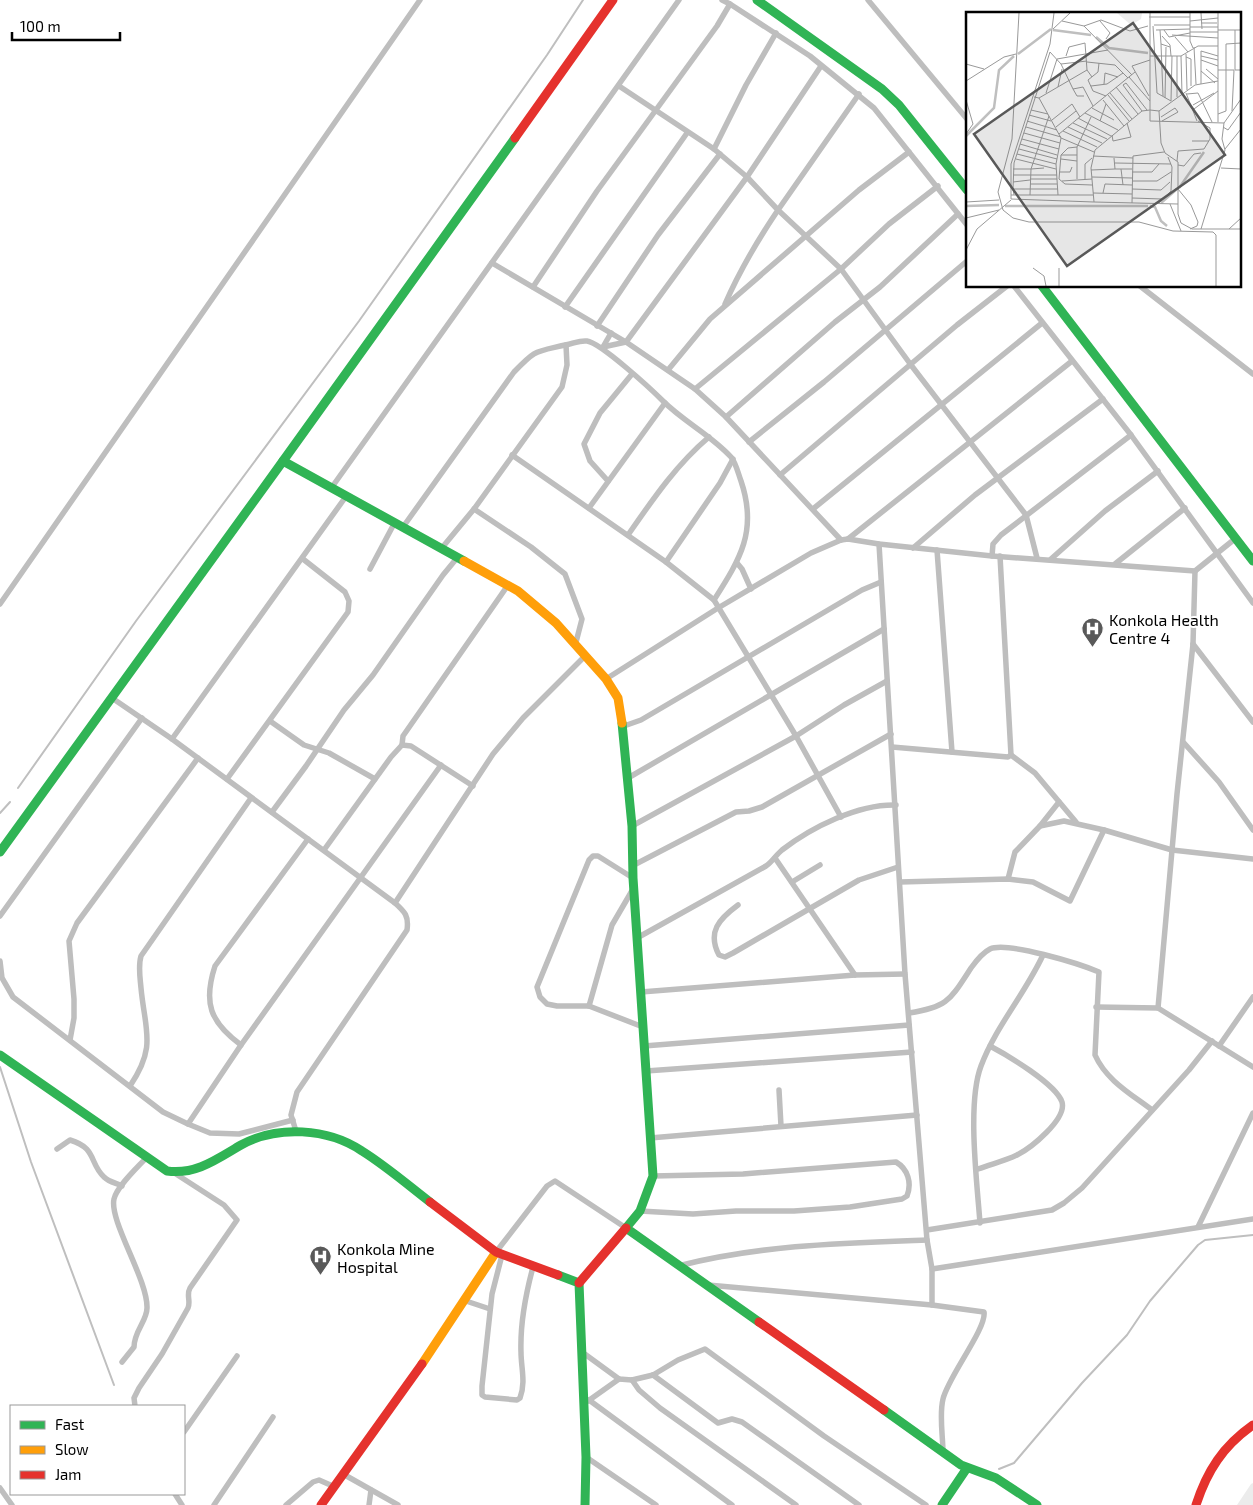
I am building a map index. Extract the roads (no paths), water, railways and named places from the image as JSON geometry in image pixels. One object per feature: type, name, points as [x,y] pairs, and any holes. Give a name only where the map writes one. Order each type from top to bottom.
[{"type":"street","points":[[0,604],[420,0]]},
{"type":"street","points":[[0,852],[613,0]]},
{"type":"street","points":[[332,487],[679,0]]},
{"type":"street","points":[[722,0],[776,33],[859,94],[879,114],[938,186],[966,224]]},
{"type":"street","points":[[757,0],[882,88],[909,117],[966,189]]},
{"type":"street","points":[[868,0],[966,119]]},
{"type":"street","points":[[533,287],[597,191],[656,111],[730,4]]},
{"type":"street","points":[[714,149],[746,85],[776,33]]},
{"type":"street","points":[[603,347],[626,342],[747,177],[821,66]]},
{"type":"street","points":[[619,86],[687,133],[714,149],[747,177],[804,236],[841,269],[941,405],[1026,515],[1037,558]]},
{"type":"street","points":[[724,306],[743,264],[760,233],[859,94]]},
{"type":"street","points":[[565,307],[687,133]]},
{"type":"street","points":[[668,370],[710,319],[724,306],[804,236],[909,152]]},
{"type":"street","points":[[597,326],[658,235],[720,154]]},
{"type":"street","points":[[695,390],[841,269],[889,224],[938,186]]},
{"type":"street","points":[[726,417],[835,322],[864,300],[958,214]]},
{"type":"street","points":[[749,442],[824,382],[966,261]]},
{"type":"street","points":[[492,263],[626,342],[695,390],[726,417],[841,540]]},
{"type":"street","points":[[780,475],[957,325],[1004,288]]},
{"type":"street","points":[[1016,288],[1131,435],[1253,603]]},
{"type":"street","points":[[1044,288],[1253,561]]},
{"type":"street","points":[[1143,288],[1253,374]]},
{"type":"street","points":[[814,509],[1042,323]]},
{"type":"street","points":[[603,347],[611,334]]},
{"type":"street","points":[[404,527],[514,372],[540,349],[566,345],[582,340],[590,341],[603,347],[632,374],[652,389],[665,403],[709,436],[733,458],[746,497],[749,516],[747,535],[737,563],[714,600]]},
{"type":"street","points":[[441,549],[474,509],[562,387],[567,365],[566,345]]},
{"type":"street","points":[[848,539],[1072,361]]},
{"type":"street","points":[[608,481],[590,461],[584,444],[600,413],[632,374]]},
{"type":"street","points":[[913,548],[937,526],[998,478],[1103,399]]},
{"type":"street","points":[[589,508],[665,403]]},
{"type":"street","points":[[992,556],[993,544],[1026,515],[1131,435]]},
{"type":"street","points":[[628,535],[675,470],[709,436]]},
{"type":"street","points":[[512,454],[666,562],[714,600],[796,736],[841,817]]},
{"type":"street","points":[[666,562],[720,483],[733,458]]},
{"type":"street","points":[[283,461],[508,585],[542,610],[606,680],[618,698],[624,726],[632,826],[633,883],[653,1176],[640,1211],[579,1283],[586,1401],[584,1505]]},
{"type":"street","points":[[1051,559],[1105,511],[1158,471]]},
{"type":"street","points":[[172,739],[303,559],[347,495]]},
{"type":"street","points":[[1115,564],[1185,508]]},
{"type":"street","points":[[474,509],[532,548],[565,574],[582,619],[575,646]]},
{"type":"street","points":[[370,569],[395,522]]},
{"type":"street","points":[[606,680],[718,608],[811,553],[841,540],[848,539],[992,556],[1195,571],[1236,538]]},
{"type":"street","points":[[879,544],[905,974],[927,1240],[932,1269],[932,1305]]},
{"type":"street","points":[[937,550],[952,752]]},
{"type":"street","points":[[1000,556],[1011,755],[1035,773],[1076,822]]},
{"type":"street","points":[[272,812],[344,710],[373,674],[457,558]]},
{"type":"street","points":[[227,779],[348,612],[349,601],[345,592],[303,559]]},
{"type":"street","points":[[737,563],[742,569],[751,589]]},
{"type":"street","points":[[1158,1008],[1172,850],[1194,644],[1195,571]]},
{"type":"street","points":[[624,726],[641,720],[747,656],[862,590],[881,582]]},
{"type":"street","points":[[324,850],[375,779],[402,746],[403,736],[508,585]]},
{"type":"street","points":[[628,778],[884,629]]},
{"type":"street","points":[[1194,644],[1253,722]]},
{"type":"street","points":[[395,903],[484,767],[508,736],[585,656]]},
{"type":"street","points":[[632,826],[796,736],[844,705],[887,681]]},
{"type":"street","points":[[112,698],[172,739],[308,838],[406,913],[408,921],[407,930],[297,1092],[291,1115],[296,1131]]},
{"type":"street","points":[[0,916],[142,718]]},
{"type":"street","points":[[270,721],[304,745],[330,753],[375,779]]},
{"type":"street","points":[[632,866],[736,812],[762,807],[891,734]]},
{"type":"street","points":[[1184,743],[1219,782],[1253,830]]},
{"type":"street","points":[[402,746],[411,746],[473,786]]},
{"type":"street","points":[[892,747],[1008,757],[1011,755]]},
{"type":"street","points":[[70,1040],[74,1018],[74,999],[69,941],[78,923],[198,758]]},
{"type":"street","points":[[188,1124],[241,1045],[441,765]]},
{"type":"street","points":[[130,1086],[140,1071],[147,1054],[148,1037],[140,976],[141,956],[251,798]]},
{"type":"street","points":[[1008,879],[1015,852],[1040,826],[1059,802]]},
{"type":"street","points":[[637,938],[766,866],[800,838],[841,817],[867,807],[896,805]]},
{"type":"street","points":[[1040,826],[1054,822],[1076,822],[1172,850],[1253,859]]},
{"type":"street","points":[[900,882],[1008,879],[1038,883],[1070,901],[1104,830]]},
{"type":"street","points":[[241,1045],[226,1034],[215,1020],[210,1001],[210,982],[215,966],[308,838]]},
{"type":"street","points":[[633,883],[598,856],[592,856],[537,987],[540,997],[546,1004],[589,1006],[642,1026]]},
{"type":"street","points":[[775,858],[856,975]]},
{"type":"street","points":[[792,882],[820,865]]},
{"type":"street","points":[[738,905],[726,916],[715,931],[713,939],[719,955],[725,957],[860,880],[898,866]]},
{"type":"street","points":[[589,1006],[612,925],[633,883]]},
{"type":"street","points":[[909,1013],[933,1009],[948,1000],[982,955],[991,948],[1010,947],[1099,972],[1095,1055],[1100,1067],[1110,1078],[1152,1110]]},
{"type":"street","points":[[980,1223],[975,1107],[980,1068],[990,1046],[1043,955]]},
{"type":"street","points":[[0,961],[2,978],[13,997],[163,1112],[210,1133],[239,1134],[293,1120]]},
{"type":"street","points":[[641,992],[856,975],[905,974]]},
{"type":"street","points":[[1219,1046],[1253,997]]},
{"type":"street","points":[[1096,1007],[1158,1008],[1253,1067]]},
{"type":"street","points":[[644,1046],[909,1025]]},
{"type":"street","points":[[927,1230],[1052,1210],[1064,1203],[1082,1188],[1189,1070],[1212,1041]]},
{"type":"street","points":[[978,1169],[1017,1155],[1029,1147],[1057,1120],[1062,1109],[1062,1101],[1050,1088],[1011,1057],[990,1046]]},
{"type":"street","points":[[646,1071],[912,1052]]},
{"type":"street","points":[[0,1055],[167,1171],[176,1174],[224,1206],[237,1220],[190,1288],[188,1292],[190,1304],[162,1354],[139,1388],[134,1398],[135,1405]]},
{"type":"street","points":[[779,1090],[782,1126]]},
{"type":"street","points":[[1198,1227],[1253,1113]]},
{"type":"street","points":[[650,1138],[917,1115]]},
{"type":"street","points":[[176,1174],[186,1173],[259,1137],[296,1131],[337,1139],[361,1150],[499,1253],[579,1283]]},
{"type":"street","points":[[57,1149],[70,1140],[77,1142],[93,1156],[103,1176],[122,1186]]},
{"type":"street","points":[[122,1362],[134,1347],[134,1338],[147,1309],[141,1281],[114,1207],[114,1199],[122,1186],[147,1157]]},
{"type":"street","points":[[640,1211],[693,1214],[828,1209],[902,1199],[907,1196],[909,1190],[909,1182],[903,1166],[896,1162],[743,1174],[653,1176]]},
{"type":"street","points":[[321,1505],[396,1402],[463,1300],[547,1186],[555,1181],[626,1228],[944,1454],[966,1468],[996,1478],[1037,1505]]},
{"type":"street","points":[[932,1269],[1253,1219]]},
{"type":"street","points":[[678,1266],[741,1252],[828,1244],[927,1240]]},
{"type":"street","points":[[499,1253],[490,1309],[482,1395],[485,1397],[516,1400],[522,1394],[524,1378],[521,1351],[522,1329],[533,1266]]},
{"type":"street","points":[[704,1284],[932,1305],[984,1312],[984,1316],[943,1397],[944,1454]]},
{"type":"street","points":[[463,1300],[490,1309]]},
{"type":"street","points":[[582,1352],[619,1379],[632,1380],[653,1375],[689,1355],[705,1349],[824,1436],[926,1505]]},
{"type":"street","points":[[185,1431],[237,1356]]},
{"type":"street","points":[[653,1375],[718,1423],[732,1419],[742,1422],[859,1505]]},
{"type":"street","points":[[586,1401],[619,1379]]},
{"type":"street","points":[[632,1380],[639,1390],[660,1408],[796,1505]]},
{"type":"street","points":[[586,1401],[732,1505]]},
{"type":"street","points":[[214,1505],[273,1417]]},
{"type":"street","points":[[1196,1505],[1204,1478],[1219,1454],[1238,1434],[1253,1425]]},
{"type":"street","points":[[586,1457],[656,1505]]},
{"type":"street","points":[[942,1505],[966,1468]]},
{"type":"street","points":[[343,1474],[398,1505]]},
{"type":"street","points":[[286,1505],[313,1482],[319,1480],[335,1487]]},
{"type":"street","points":[[0,1488],[12,1505]]},
{"type":"street","points":[[369,1505],[371,1490]]},
{"type":"waterway","points":[[18,788],[136,621],[359,321],[547,55],[583,0]]},
{"type":"waterway","points":[[0,813],[10,802]]},
{"type":"waterway","points":[[0,1067],[31,1162],[114,1385]]},
{"type":"waterway","points":[[999,1469],[1014,1463],[1082,1383],[1127,1335],[1150,1301],[1198,1245],[1205,1240],[1253,1235]]},
{"type":"place","name":"Konkola Health Centre 4","points":[[1093,647]]},
{"type":"place","name":"Konkola Mine Hospital","points":[[321,1276]]}]
